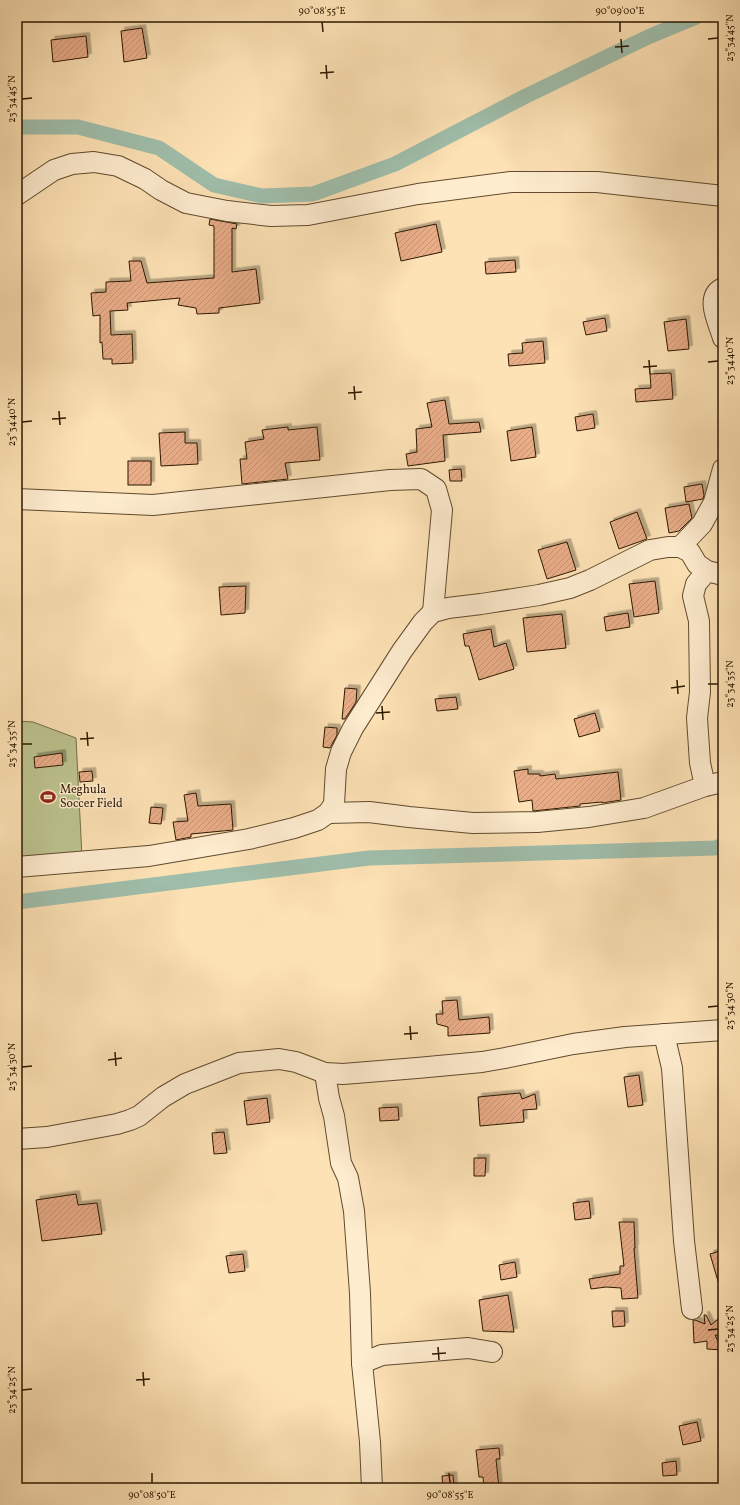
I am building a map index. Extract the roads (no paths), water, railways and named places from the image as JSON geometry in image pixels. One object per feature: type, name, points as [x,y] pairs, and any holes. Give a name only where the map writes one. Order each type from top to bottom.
[{"type":"street","points":[[17,195],[54,170],[72,164],[94,162],[118,166],[145,179],[161,190],[186,203],[227,211],[271,216],[308,215],[418,194],[511,182],[597,182],[723,196]]},
{"type":"street","points":[[723,288],[718,290],[714,295],[713,304],[723,338]]},
{"type":"street","points":[[680,546],[702,524],[714,502],[723,469]]},
{"type":"street","points":[[17,499],[153,505],[390,480],[421,479],[436,488],[442,510],[433,612]]},
{"type":"street","points":[[17,867],[148,856],[249,839],[294,828],[318,820],[328,813],[334,804],[336,769],[341,752],[353,728],[402,652],[423,622],[433,612],[448,608],[539,595],[570,588],[590,580],[650,550],[668,547],[680,546],[690,552],[697,564],[715,573]]},
{"type":"street","points":[[328,813],[369,812],[409,818],[473,823],[537,822],[589,818],[644,808],[714,784],[700,762],[697,718],[700,692],[699,621],[693,596],[696,584],[715,573]]},
{"type":"street","points":[[17,1139],[47,1137],[117,1124],[130,1120],[139,1116],[163,1097],[185,1084],[239,1063],[279,1059],[296,1062],[325,1072],[343,1074],[464,1064],[505,1058],[573,1044],[625,1037],[723,1030]]},
{"type":"street","points":[[664,1034],[672,1068],[684,1241],[692,1309]]},
{"type":"street","points":[[325,1072],[329,1098],[334,1116],[341,1163],[348,1178],[354,1211],[360,1293],[362,1363],[370,1442],[372,1488]]},
{"type":"street","points":[[362,1363],[382,1355],[468,1348],[492,1352]]},
{"type":"waterway","points":[[17,127],[78,127],[159,148],[214,185],[262,196],[313,194],[395,164],[524,97],[648,37],[696,17]]},
{"type":"waterway","points":[[17,902],[369,858],[715,848],[723,845]]},
{"type":"place","name":"Meghula Soccer Field","points":[[48,797]]}]
